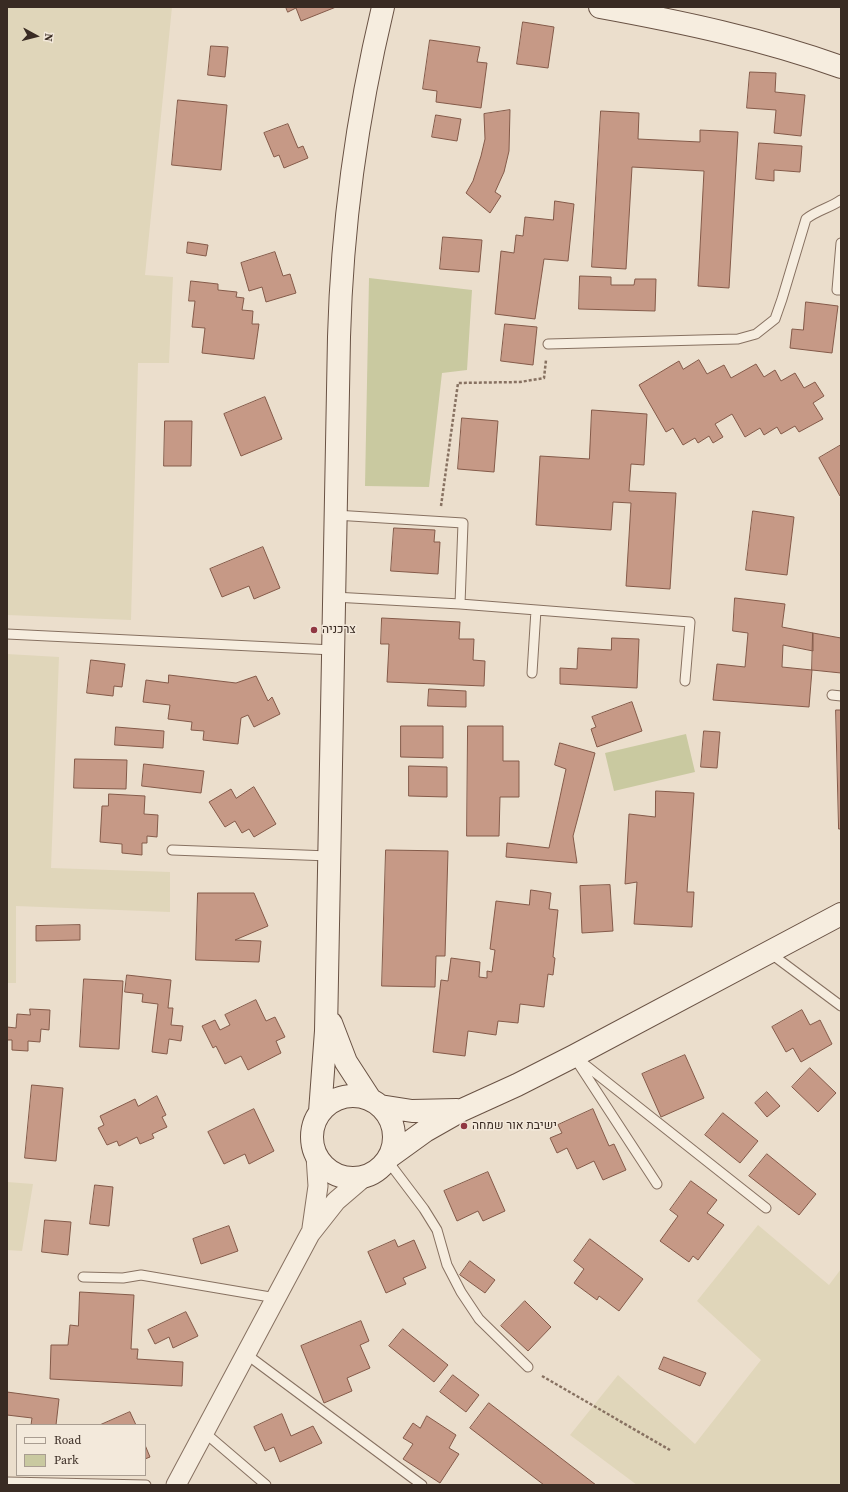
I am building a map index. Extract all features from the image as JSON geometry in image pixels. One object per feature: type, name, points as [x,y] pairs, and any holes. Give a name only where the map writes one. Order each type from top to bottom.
[{"type":"street","points":[[310,1234],[318,1186],[316,1156],[313,1148],[312,1132],[320,1112],[325,1060],[335,514],[340,310],[344,233],[352,163],[361,107],[383,7]]},
{"type":"street","points":[[600,7],[727,33],[785,48],[841,67]]},
{"type":"street","points":[[176,1485],[310,1234],[336,1201],[364,1177],[378,1169],[388,1159],[425,1131],[462,1110],[517,1085],[574,1056],[841,914]]},
{"type":"street","points":[[326,1000],[331,1024],[340,1049],[353,1075],[390,1118],[394,1133],[394,1142],[388,1159]]},
{"type":"street","points":[[320,1112],[327,1104],[341,1097],[358,1096],[392,1109],[422,1112],[462,1110]]},
{"type":"street","points":[[316,1156],[332,1173],[348,1178],[364,1177]]},
{"type":"lane","points":[[548,344],[738,339],[756,334],[774,319],[782,299],[806,218],[816,211],[833,206],[841,200]]},
{"type":"lane","points":[[841,243],[837,290],[841,290]]},
{"type":"lane","points":[[335,514],[464,523],[460,604]]},
{"type":"lane","points":[[334,597],[460,604],[690,622],[685,681]]},
{"type":"lane","points":[[532,673],[536,610]]},
{"type":"lane","points":[[7,634],[333,650]]},
{"type":"lane","points":[[172,850],[329,856]]},
{"type":"lane","points":[[770,953],[841,1006]]},
{"type":"lane","points":[[574,1056],[657,1184]]},
{"type":"lane","points":[[574,1056],[766,1208]]},
{"type":"lane","points":[[388,1159],[424,1209],[437,1230],[447,1265],[479,1319],[528,1367]]},
{"type":"lane","points":[[83,1277],[124,1278],[141,1275],[276,1298]]},
{"type":"lane","points":[[246,1354],[422,1485]]},
{"type":"lane","points":[[204,1432],[266,1485]]},
{"type":"lane","points":[[7,1482],[146,1485]]},
{"type":"path","points":[[439,521],[458,383],[520,382],[544,378],[548,344]]},
{"type":"path","points":[[528,1367],[670,1450]]},
{"type":"shaded area","points":[[7,7],[172,7],[145,275],[173,277],[169,363],[138,363],[131,620],[7,615]]},
{"type":"shaded area","points":[[7,654],[59,657],[51,868],[170,872],[170,912],[16,906],[16,983],[7,983]]},
{"type":"shaded area","points":[[7,1182],[33,1184],[22,1251],[7,1250]]},
{"type":"shaded area","points":[[758,1225],[829,1285],[841,1269],[841,1485],[637,1485],[570,1435],[618,1375],[695,1444],[761,1360],[697,1301]]},
{"type":"green space","points":[[369,278],[472,290],[467,370],[442,373],[429,487],[365,486]]},
{"type":"green space","points":[[686,734],[695,772],[614,791],[605,753]]},
{"type":"building","points":[[286,7],[336,7],[301,21],[296,8],[288,12]]},
{"type":"building","points":[[523,22],[554,27],[548,68],[517,64]]},
{"type":"building","points":[[430,40],[480,47],[477,62],[487,63],[481,108],[436,102],[437,91],[423,89]]},
{"type":"building","points":[[211,46],[228,47],[225,77],[208,75]]},
{"type":"building","points":[[750,72],[776,73],[775,92],[805,95],[801,136],[774,133],[776,110],[747,108]]},
{"type":"building","points":[[178,100],[227,105],[221,170],[172,165]]},
{"type":"building","points":[[510,110],[509,151],[504,172],[495,192],[501,196],[490,213],[466,193],[473,181],[485,139],[484,114]]},
{"type":"building","points":[[601,111],[639,113],[638,139],[700,142],[700,130],[738,132],[729,288],[698,286],[704,171],[632,167],[626,269],[592,267]]},
{"type":"building","points":[[436,115],[461,119],[457,141],[432,137]]},
{"type":"building","points":[[288,124],[298,148],[303,146],[308,158],[284,168],[279,155],[274,157],[264,133]]},
{"type":"building","points":[[759,143],[802,146],[800,172],[774,170],[774,181],[756,179]]},
{"type":"building","points":[[555,201],[574,204],[568,261],[544,259],[535,319],[495,314],[501,251],[514,253],[516,235],[523,236],[525,217],[553,220]]},
{"type":"building","points":[[443,237],[482,240],[479,272],[440,269]]},
{"type":"building","points":[[188,242],[208,245],[206,256],[187,253]]},
{"type":"building","points":[[275,252],[283,276],[290,274],[296,293],[266,302],[262,287],[249,291],[241,263]]},
{"type":"building","points":[[580,276],[611,277],[611,285],[634,285],[635,279],[656,279],[655,311],[579,309]]},
{"type":"building","points":[[191,281],[218,284],[218,290],[237,292],[236,297],[244,298],[242,310],[253,311],[252,324],[259,324],[254,359],[202,353],[205,328],[192,327],[195,301],[189,301]]},
{"type":"building","points":[[806,302],[838,306],[832,353],[790,348],[792,329],[803,330]]},
{"type":"building","points":[[505,324],[537,327],[533,365],[501,361]]},
{"type":"building","points":[[699,360],[707,374],[724,365],[731,378],[756,364],[764,377],[775,370],[781,381],[795,373],[804,388],[815,382],[824,396],[813,403],[823,419],[799,432],[795,426],[781,434],[777,427],[764,435],[760,428],[745,437],[732,414],[715,424],[723,437],[713,443],[709,436],[698,443],[695,438],[683,445],[673,428],[666,432],[639,385],[679,361],[683,369]]},
{"type":"building","points":[[265,397],[282,439],[241,456],[224,414]]},
{"type":"building","points":[[592,410],[647,414],[644,465],[631,464],[629,491],[676,493],[670,589],[626,586],[631,503],[613,502],[611,530],[536,525],[540,456],[589,459]]},
{"type":"building","points":[[462,418],[498,421],[494,472],[458,469]]},
{"type":"building","points":[[165,421],[192,421],[191,466],[164,466]]},
{"type":"building","points":[[841,445],[841,496],[840,496],[819,458]]},
{"type":"building","points":[[753,511],[794,517],[787,575],[746,570]]},
{"type":"building","points":[[394,528],[435,530],[434,542],[440,542],[438,574],[391,571]]},
{"type":"building","points":[[263,547],[280,588],[254,599],[249,586],[222,597],[210,569]]},
{"type":"building","points":[[735,598],[785,604],[782,627],[813,633],[813,651],[783,645],[782,667],[812,670],[809,707],[713,700],[717,664],[745,667],[748,633],[733,631]]},
{"type":"building","points":[[382,618],[460,622],[459,639],[474,639],[473,660],[485,661],[484,686],[387,682],[389,644],[381,644]]},
{"type":"building","points":[[813,633],[841,638],[841,673],[812,670]]},
{"type":"building","points":[[612,638],[639,639],[637,688],[560,684],[560,668],[577,669],[578,648],[611,650]]},
{"type":"building","points":[[91,660],[125,664],[122,687],[114,686],[113,696],[87,693]]},
{"type":"building","points":[[169,675],[236,683],[256,676],[268,701],[272,697],[280,714],[254,727],[248,715],[241,718],[238,744],[203,740],[204,731],[191,730],[192,722],[168,719],[170,705],[143,702],[146,680],[168,683]]},
{"type":"building","points":[[429,689],[466,691],[466,707],[428,706]]},
{"type":"building","points":[[632,702],[642,731],[597,747],[591,729],[596,727],[592,717]]},
{"type":"building","points":[[836,710],[841,710],[841,829],[839,829]]},
{"type":"building","points":[[401,726],[443,726],[443,758],[401,757]]},
{"type":"building","points":[[468,726],[503,726],[503,761],[519,761],[519,797],[500,797],[499,836],[467,836]]},
{"type":"building","points":[[116,727],[164,731],[163,748],[115,745]]},
{"type":"building","points":[[704,731],[720,732],[717,768],[701,767]]},
{"type":"building","points":[[560,743],[595,753],[573,836],[577,863],[506,857],[507,843],[549,848],[566,769],[555,765]]},
{"type":"building","points":[[75,759],[127,760],[126,789],[74,788]]},
{"type":"building","points":[[144,764],[204,771],[201,793],[142,786]]},
{"type":"building","points":[[409,766],[447,767],[447,797],[409,796]]},
{"type":"building","points":[[254,787],[276,824],[254,837],[249,829],[242,833],[235,821],[225,827],[209,802],[231,789],[236,798]]},
{"type":"building","points":[[656,791],[694,793],[687,892],[694,892],[692,927],[634,924],[637,882],[625,884],[629,814],[655,817]]},
{"type":"building","points":[[109,794],[145,796],[144,814],[158,815],[157,837],[147,836],[147,843],[142,843],[142,855],[122,853],[122,844],[100,842],[102,806],[108,806]]},
{"type":"building","points":[[386,850],[448,851],[445,956],[436,956],[435,987],[382,986]]},
{"type":"building","points":[[610,885],[613,931],[582,933],[580,886]]},
{"type":"building","points":[[531,890],[551,893],[549,909],[558,910],[553,957],[555,958],[553,975],[548,974],[544,1007],[520,1004],[518,1023],[498,1021],[496,1035],[468,1031],[465,1056],[433,1052],[441,980],[448,981],[451,958],[480,962],[479,977],[487,978],[487,971],[492,972],[495,950],[490,949],[496,901],[529,905]]},
{"type":"building","points":[[198,893],[254,893],[268,926],[235,940],[261,941],[259,962],[196,960]]},
{"type":"building","points":[[80,925],[80,940],[36,941],[36,926]]},
{"type":"building","points":[[127,975],[171,980],[168,1008],[173,1008],[171,1025],[183,1026],[181,1041],[169,1039],[167,1054],[152,1052],[158,1004],[142,1002],[143,994],[125,992]]},
{"type":"building","points":[[84,979],[123,981],[119,1049],[80,1047]]},
{"type":"building","points":[[256,1000],[266,1021],[275,1017],[285,1037],[276,1041],[281,1053],[248,1070],[241,1056],[225,1064],[216,1046],[213,1048],[202,1026],[215,1020],[220,1030],[230,1025],[225,1015]]},
{"type":"building","points":[[30,1009],[50,1010],[49,1030],[41,1029],[40,1042],[28,1041],[28,1051],[12,1050],[12,1040],[7,1040],[7,1027],[16,1028],[17,1014],[30,1015]]},
{"type":"building","points":[[802,1010],[810,1025],[820,1020],[832,1044],[801,1062],[793,1048],[786,1052],[772,1027]]},
{"type":"building","points":[[685,1055],[704,1098],[661,1117],[642,1074]]},
{"type":"building","points":[[810,1068],[836,1093],[818,1112],[792,1087]]},
{"type":"building","points":[[32,1085],[63,1088],[56,1161],[25,1158]]},
{"type":"building","points":[[767,1092],[780,1106],[767,1117],[755,1103]]},
{"type":"building","points":[[157,1096],[166,1115],[162,1117],[167,1127],[152,1134],[154,1138],[140,1144],[137,1137],[119,1146],[117,1141],[107,1145],[98,1128],[104,1125],[100,1116],[135,1099],[138,1106]]},
{"type":"building","points":[[254,1109],[274,1151],[249,1164],[245,1154],[224,1164],[208,1132]]},
{"type":"building","points":[[593,1109],[609,1146],[614,1144],[626,1170],[603,1180],[594,1161],[577,1169],[567,1148],[557,1153],[550,1138],[562,1133],[558,1125]]},
{"type":"building","points":[[723,1113],[758,1141],[740,1163],[705,1135]]},
{"type":"building","points":[[767,1154],[816,1194],[799,1215],[749,1176]]},
{"type":"building","points":[[488,1172],[505,1211],[483,1221],[478,1211],[457,1221],[444,1191]]},
{"type":"building","points":[[691,1181],[717,1200],[707,1213],[724,1225],[698,1260],[693,1256],[689,1262],[660,1241],[678,1216],[670,1210]]},
{"type":"building","points":[[95,1185],[113,1187],[109,1226],[90,1224]]},
{"type":"building","points":[[45,1220],[71,1222],[68,1255],[42,1252]]},
{"type":"building","points":[[229,1226],[238,1251],[201,1264],[193,1239]]},
{"type":"building","points":[[590,1239],[643,1279],[619,1311],[599,1296],[597,1300],[574,1283],[584,1269],[574,1261]]},
{"type":"building","points":[[395,1240],[398,1247],[414,1240],[426,1268],[403,1278],[406,1284],[386,1293],[368,1252]]},
{"type":"building","points":[[470,1261],[495,1280],[485,1293],[460,1275]]},
{"type":"building","points":[[80,1292],[134,1295],[131,1349],[138,1349],[137,1359],[183,1362],[182,1386],[50,1379],[51,1345],[68,1345],[70,1325],[78,1326]]},
{"type":"building","points":[[525,1301],[551,1327],[528,1351],[501,1326]]},
{"type":"building","points":[[186,1312],[198,1336],[173,1348],[169,1337],[155,1344],[148,1330]]},
{"type":"building","points":[[361,1321],[369,1341],[360,1345],[370,1368],[347,1378],[352,1391],[324,1403],[301,1346]]},
{"type":"building","points":[[403,1329],[448,1365],[434,1382],[389,1346]]},
{"type":"building","points":[[664,1357],[706,1373],[700,1386],[659,1369]]},
{"type":"building","points":[[453,1375],[479,1395],[466,1412],[440,1392]]},
{"type":"building","points":[[7,1392],[59,1399],[56,1424],[31,1424],[32,1418],[7,1415]]},
{"type":"building","points":[[489,1403],[596,1485],[544,1485],[470,1428]]},
{"type":"building","points":[[130,1412],[136,1424],[102,1424]]},
{"type":"building","points":[[282,1414],[291,1436],[313,1426],[322,1443],[280,1462],[274,1447],[265,1451],[254,1427]]},
{"type":"building","points":[[427,1416],[456,1435],[449,1448],[459,1454],[440,1483],[403,1459],[413,1444],[403,1438],[413,1423],[420,1428]]},
{"type":"building","points":[[146,1447],[150,1457],[146,1459]]},
{"type":"place","name":"צרכניה","points":[[314,630]]},
{"type":"place","name":"ישיבת אור שמחה","points":[[464,1126]]}]
